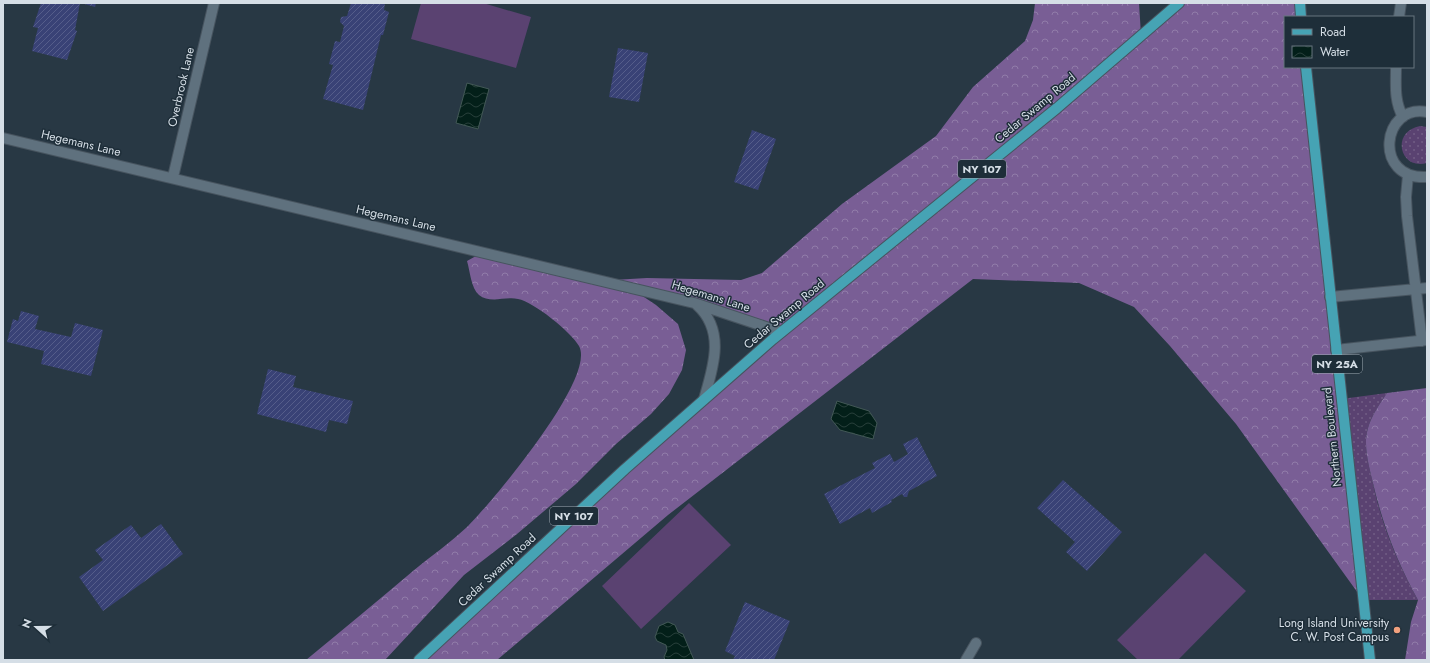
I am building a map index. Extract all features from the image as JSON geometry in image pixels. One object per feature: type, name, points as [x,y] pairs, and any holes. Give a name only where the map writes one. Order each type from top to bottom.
[{"type":"main road","name":"Cedar Swamp Road","points":[[419,660],[624,469],[781,332],[1051,112],[1179,3]]},
{"type":"main road","points":[[1300,3],[1301,16]]},
{"type":"main road","name":"Northern Boulevard","points":[[1306,68],[1370,660]]},
{"type":"street","name":"Overbrook Lane","points":[[173,178],[214,3]]},
{"type":"street","points":[[1399,16],[1401,3]]},
{"type":"street","points":[[1396,68],[1396,98],[1398,108],[1403,117]]},
{"type":"street","points":[[1427,112],[1412,113],[1403,117],[1396,124],[1391,133],[1389,143],[1390,152],[1397,166],[1408,175],[1418,178],[1427,177]]},
{"type":"street","name":"Hegemans Lane","points":[[3,138],[694,302],[781,332]]},
{"type":"street","points":[[1336,350],[1424,341],[1422,289],[1407,216],[1406,197],[1408,175]]},
{"type":"street","points":[[1330,297],[1422,289]]},
{"type":"street","points":[[694,302],[705,312],[712,324],[716,341],[715,360],[704,399]]},
{"type":"street","points":[[966,660],[976,643]]},
{"type":"shaded area","points":[[421,3],[483,3],[531,17],[516,68],[411,39]]},
{"type":"shaded area","points":[[1420,126],[1427,127],[1427,163],[1418,164],[1410,161],[1405,156],[1402,150],[1402,142],[1405,135],[1411,130]]},
{"type":"shaded area","points":[[1387,393],[1370,422],[1366,436],[1367,456],[1380,511],[1390,541],[1418,600],[1363,600],[1341,399]]},
{"type":"shaded area","points":[[689,503],[731,545],[641,629],[602,586]]},
{"type":"shaded area","points":[[1205,553],[1246,591],[1178,660],[1138,660],[1117,640]]},
{"type":"green space","points":[[1035,3],[1139,3],[1141,35],[1179,3],[1300,3],[1301,16],[1284,16],[1284,68],[1306,68],[1363,600],[1236,424],[1170,346],[1134,307],[1079,283],[973,279],[668,515],[497,660],[419,660],[773,339],[771,333],[623,283],[656,305],[678,324],[686,350],[682,370],[669,394],[651,414],[616,444],[576,484],[517,534],[464,575],[385,660],[306,660],[467,527],[518,468],[539,440],[558,411],[572,384],[580,362],[579,346],[575,340],[552,318],[525,301],[513,298],[483,298],[476,292],[472,284],[467,261],[476,256],[613,280],[647,278],[741,280],[762,273],[842,204],[936,136],[973,87],[1025,41],[1033,20]]},
{"type":"green space","points":[[1427,388],[1427,660],[1405,660],[1411,622],[1418,600],[1396,556],[1380,511],[1368,461],[1366,436],[1370,422],[1387,393]]},
{"type":"water","points":[[467,83],[489,89],[478,129],[456,123]]},
{"type":"water","points":[[837,401],[869,411],[877,423],[873,439],[840,430],[831,419]]},
{"type":"water","points":[[668,622],[675,625],[678,632],[683,634],[694,660],[665,660],[664,657],[667,650],[666,645],[657,641],[655,637],[659,626]]},
{"type":"building","points":[[41,3],[80,3],[75,30],[77,31],[67,60],[32,51],[38,28],[33,27]]},
{"type":"building","points":[[81,3],[96,3],[95,7]]},
{"type":"building","points":[[351,3],[385,3],[384,10],[389,12],[383,35],[381,35],[363,110],[323,99],[333,65],[329,64],[335,41],[340,42],[344,26],[340,22],[341,17],[347,16]]},
{"type":"building","points":[[618,48],[648,53],[639,102],[609,97]]},
{"type":"building","points":[[752,130],[776,139],[758,190],[734,182]]},
{"type":"building","points":[[21,311],[39,316],[35,329],[71,337],[75,323],[103,330],[91,376],[41,364],[44,351],[7,342],[13,319],[18,321]]},
{"type":"building","points":[[268,369],[296,376],[293,387],[353,401],[347,424],[329,420],[326,432],[257,414]]},
{"type":"building","points":[[917,437],[937,476],[909,491],[907,497],[904,497],[902,494],[891,500],[892,502],[872,513],[870,508],[840,524],[824,494],[875,468],[872,463],[890,454],[894,462],[908,454],[903,444]]},
{"type":"building","points":[[1063,480],[1122,532],[1087,571],[1066,552],[1075,542],[1037,508]]},
{"type":"building","points":[[161,524],[183,554],[103,611],[79,577],[103,560],[95,550],[131,525],[141,538]]},
{"type":"building","points":[[745,602],[790,621],[774,660],[733,660],[735,656],[725,651]]},
{"type":"place","name":"Long Island University C. W. Post Campus","points":[[1397,630]]}]
